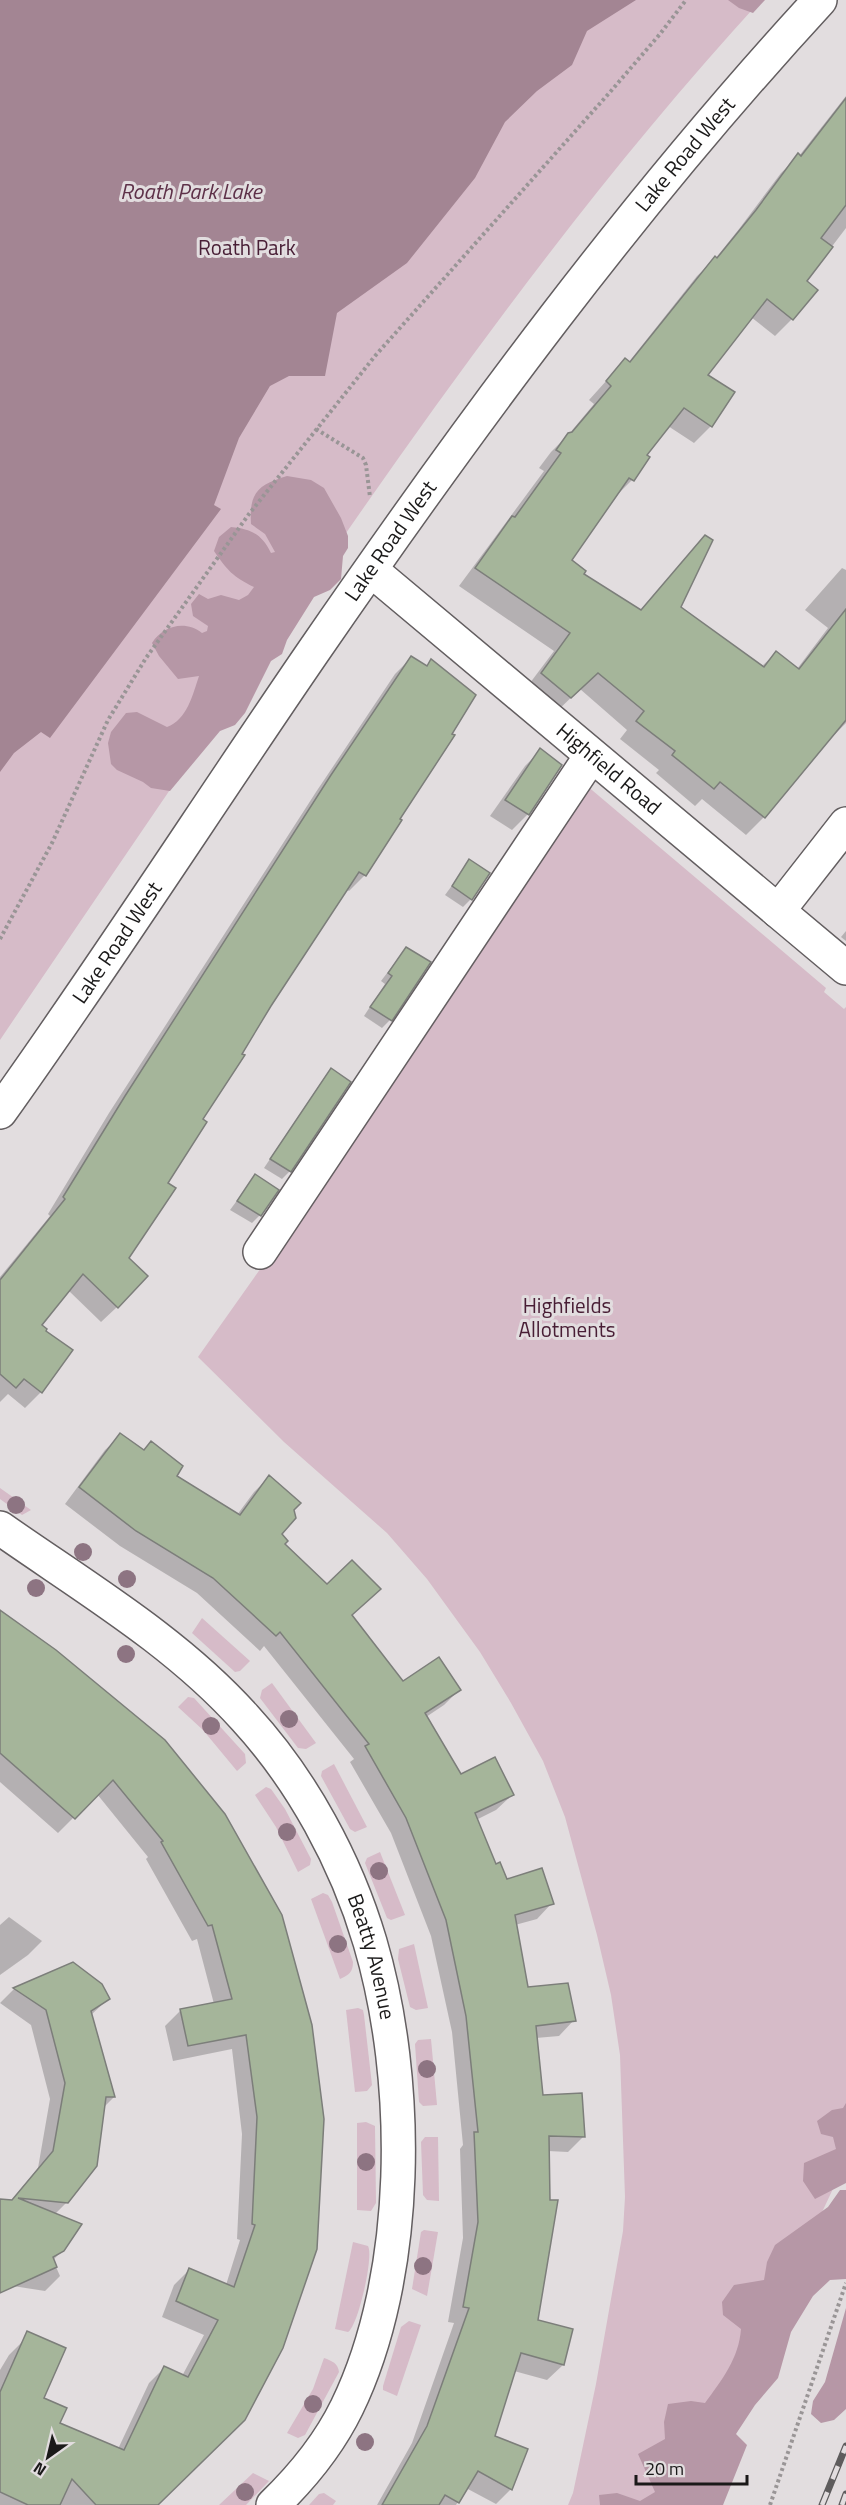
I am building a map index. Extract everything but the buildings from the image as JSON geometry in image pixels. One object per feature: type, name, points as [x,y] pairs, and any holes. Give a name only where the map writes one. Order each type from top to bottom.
[{"type":"street","name":"Lake Road West","points":[[0,1112],[459,445],[608,246],[722,110],[820,0]]},
{"type":"street","name":"Highfield Road","points":[[371,570],[846,968]]},
{"type":"street","points":[[260,1252],[591,756]]},
{"type":"street","points":[[778,911],[846,824]]},
{"type":"street","name":"Beatty Avenue","points":[[0,1528],[154,1637],[209,1680],[246,1719],[285,1769],[333,1849],[369,1941],[387,2020],[397,2114],[397,2209],[392,2254],[374,2333],[362,2373],[346,2409],[306,2470],[273,2505]]},
{"type":"path","points":[[0,939],[48,852],[108,720],[146,658],[249,514],[375,356],[660,34],[686,0]]},
{"type":"path","points":[[316,429],[363,458],[370,497]]},
{"type":"path","points":[[770,2505],[846,2283]]},
{"type":"green space","name":"Roath Park Lake","points":[[0,0],[761,0],[632,149],[570,226],[451,384],[281,627],[0,1040]]},
{"type":"green space","name":"Highfields Allotments","points":[[586,785],[826,988],[824,992],[844,1009],[846,1007],[846,2161],[756,2353],[674,2505],[568,2505],[573,2493],[596,2384],[623,2231],[625,2197],[620,2055],[611,1995],[565,1817],[543,1761],[480,1652],[427,1579],[387,1533],[284,1442],[198,1357],[338,1159]]},
{"type":"green space","points":[[0,1488],[31,1510],[22,1515],[0,1499]]},
{"type":"green space","points":[[202,1618],[250,1661],[240,1671],[235,1672],[192,1633]]},
{"type":"green space","points":[[272,1683],[316,1743],[306,1749],[298,1748],[260,1698],[262,1690]]},
{"type":"green space","points":[[188,1697],[194,1698],[245,1754],[246,1763],[237,1771],[203,1730],[178,1707]]},
{"type":"green space","points":[[334,1764],[367,1827],[355,1832],[350,1829],[321,1776],[322,1771]]},
{"type":"green space","points":[[266,1787],[271,1789],[285,1809],[311,1859],[310,1865],[298,1872],[276,1827],[255,1795]]},
{"type":"green space","points":[[380,1852],[405,1915],[391,1920],[387,1918],[365,1863],[367,1858]]},
{"type":"green space","points":[[323,1893],[328,1895],[332,1902],[353,1962],[350,1973],[340,1979],[311,1899]]},
{"type":"green space","points":[[414,1944],[428,2008],[416,2010],[410,2007],[398,1959],[399,1949]]},
{"type":"green space","points":[[358,2008],[363,2010],[364,2015],[372,2085],[367,2091],[355,2092],[346,2010]]},
{"type":"green space","points":[[431,2039],[437,2105],[423,2106],[419,2102],[415,2044],[418,2040]]},
{"type":"green space","points":[[366,2122],[375,2126],[376,2203],[371,2211],[357,2210],[357,2123]]},
{"type":"green space","points":[[425,2137],[438,2137],[439,2201],[427,2200],[423,2195],[421,2142]]},
{"type":"green space","points":[[424,2230],[438,2232],[427,2296],[412,2289],[421,2232]]},
{"type":"green space","points":[[353,2242],[368,2246],[369,2263],[360,2305],[348,2332],[335,2329]]},
{"type":"green space","points":[[409,2321],[421,2325],[397,2396],[383,2390],[383,2386],[401,2327]]},
{"type":"green space","points":[[324,2358],[336,2364],[339,2372],[305,2435],[298,2438],[287,2433],[313,2389]]},
{"type":"green space","points":[[253,2473],[269,2481],[246,2505],[219,2505]]},
{"type":"green space","points":[[324,2493],[336,2501],[333,2505],[309,2505],[319,2494]]},
{"type":"shaded area","points":[[728,0],[765,0],[753,13],[739,8]]},
{"type":"shaded area","points":[[287,476],[311,480],[324,488],[341,518],[348,536],[348,548],[343,556],[341,579],[330,590],[314,597],[287,640],[282,654],[271,661],[245,713],[235,725],[220,731],[170,791],[151,788],[117,770],[111,764],[108,743],[111,732],[126,713],[137,712],[167,727],[180,719],[192,698],[199,676],[178,679],[159,656],[152,643],[162,632],[175,626],[189,627],[202,633],[207,631],[208,626],[193,616],[191,604],[199,594],[208,599],[221,595],[239,600],[248,595],[254,587],[231,572],[214,551],[219,537],[231,527],[255,534],[264,541],[271,553],[275,552],[265,534],[251,524],[252,504],[257,491],[262,487]]},
{"type":"shaded area","points":[[846,2103],[846,2183],[815,2199],[803,2181],[804,2163],[836,2149],[833,2137],[821,2134],[817,2121],[832,2110],[843,2108]]},
{"type":"shaded area","points":[[840,2190],[846,2190],[846,2279],[830,2280],[813,2296],[791,2332],[778,2378],[755,2405],[736,2434],[747,2445],[723,2505],[600,2505],[599,2495],[617,2493],[640,2501],[655,2492],[638,2454],[665,2439],[664,2422],[668,2404],[691,2401],[705,2403],[723,2377],[737,2350],[741,2329],[723,2315],[722,2302],[734,2285],[764,2280],[767,2262],[775,2245],[828,2207]]},
{"type":"shaded area","points":[[846,2308],[846,2409],[834,2420],[821,2423],[811,2414],[813,2401],[825,2382]]},
{"type":"water","name":"Roath Park Lake","points":[[0,0],[636,0],[587,31],[572,65],[537,91],[505,122],[475,178],[407,263],[337,313],[325,376],[289,376],[270,386],[239,438],[214,505],[221,509],[50,738],[41,732],[14,753],[0,772]]},
{"type":"railway","points":[[822,2505],[846,2446]]},
{"type":"railway","points":[[842,2505],[846,2494]]},
{"type":"park label","name":"Roath Park","points":[[247,248]]}]
